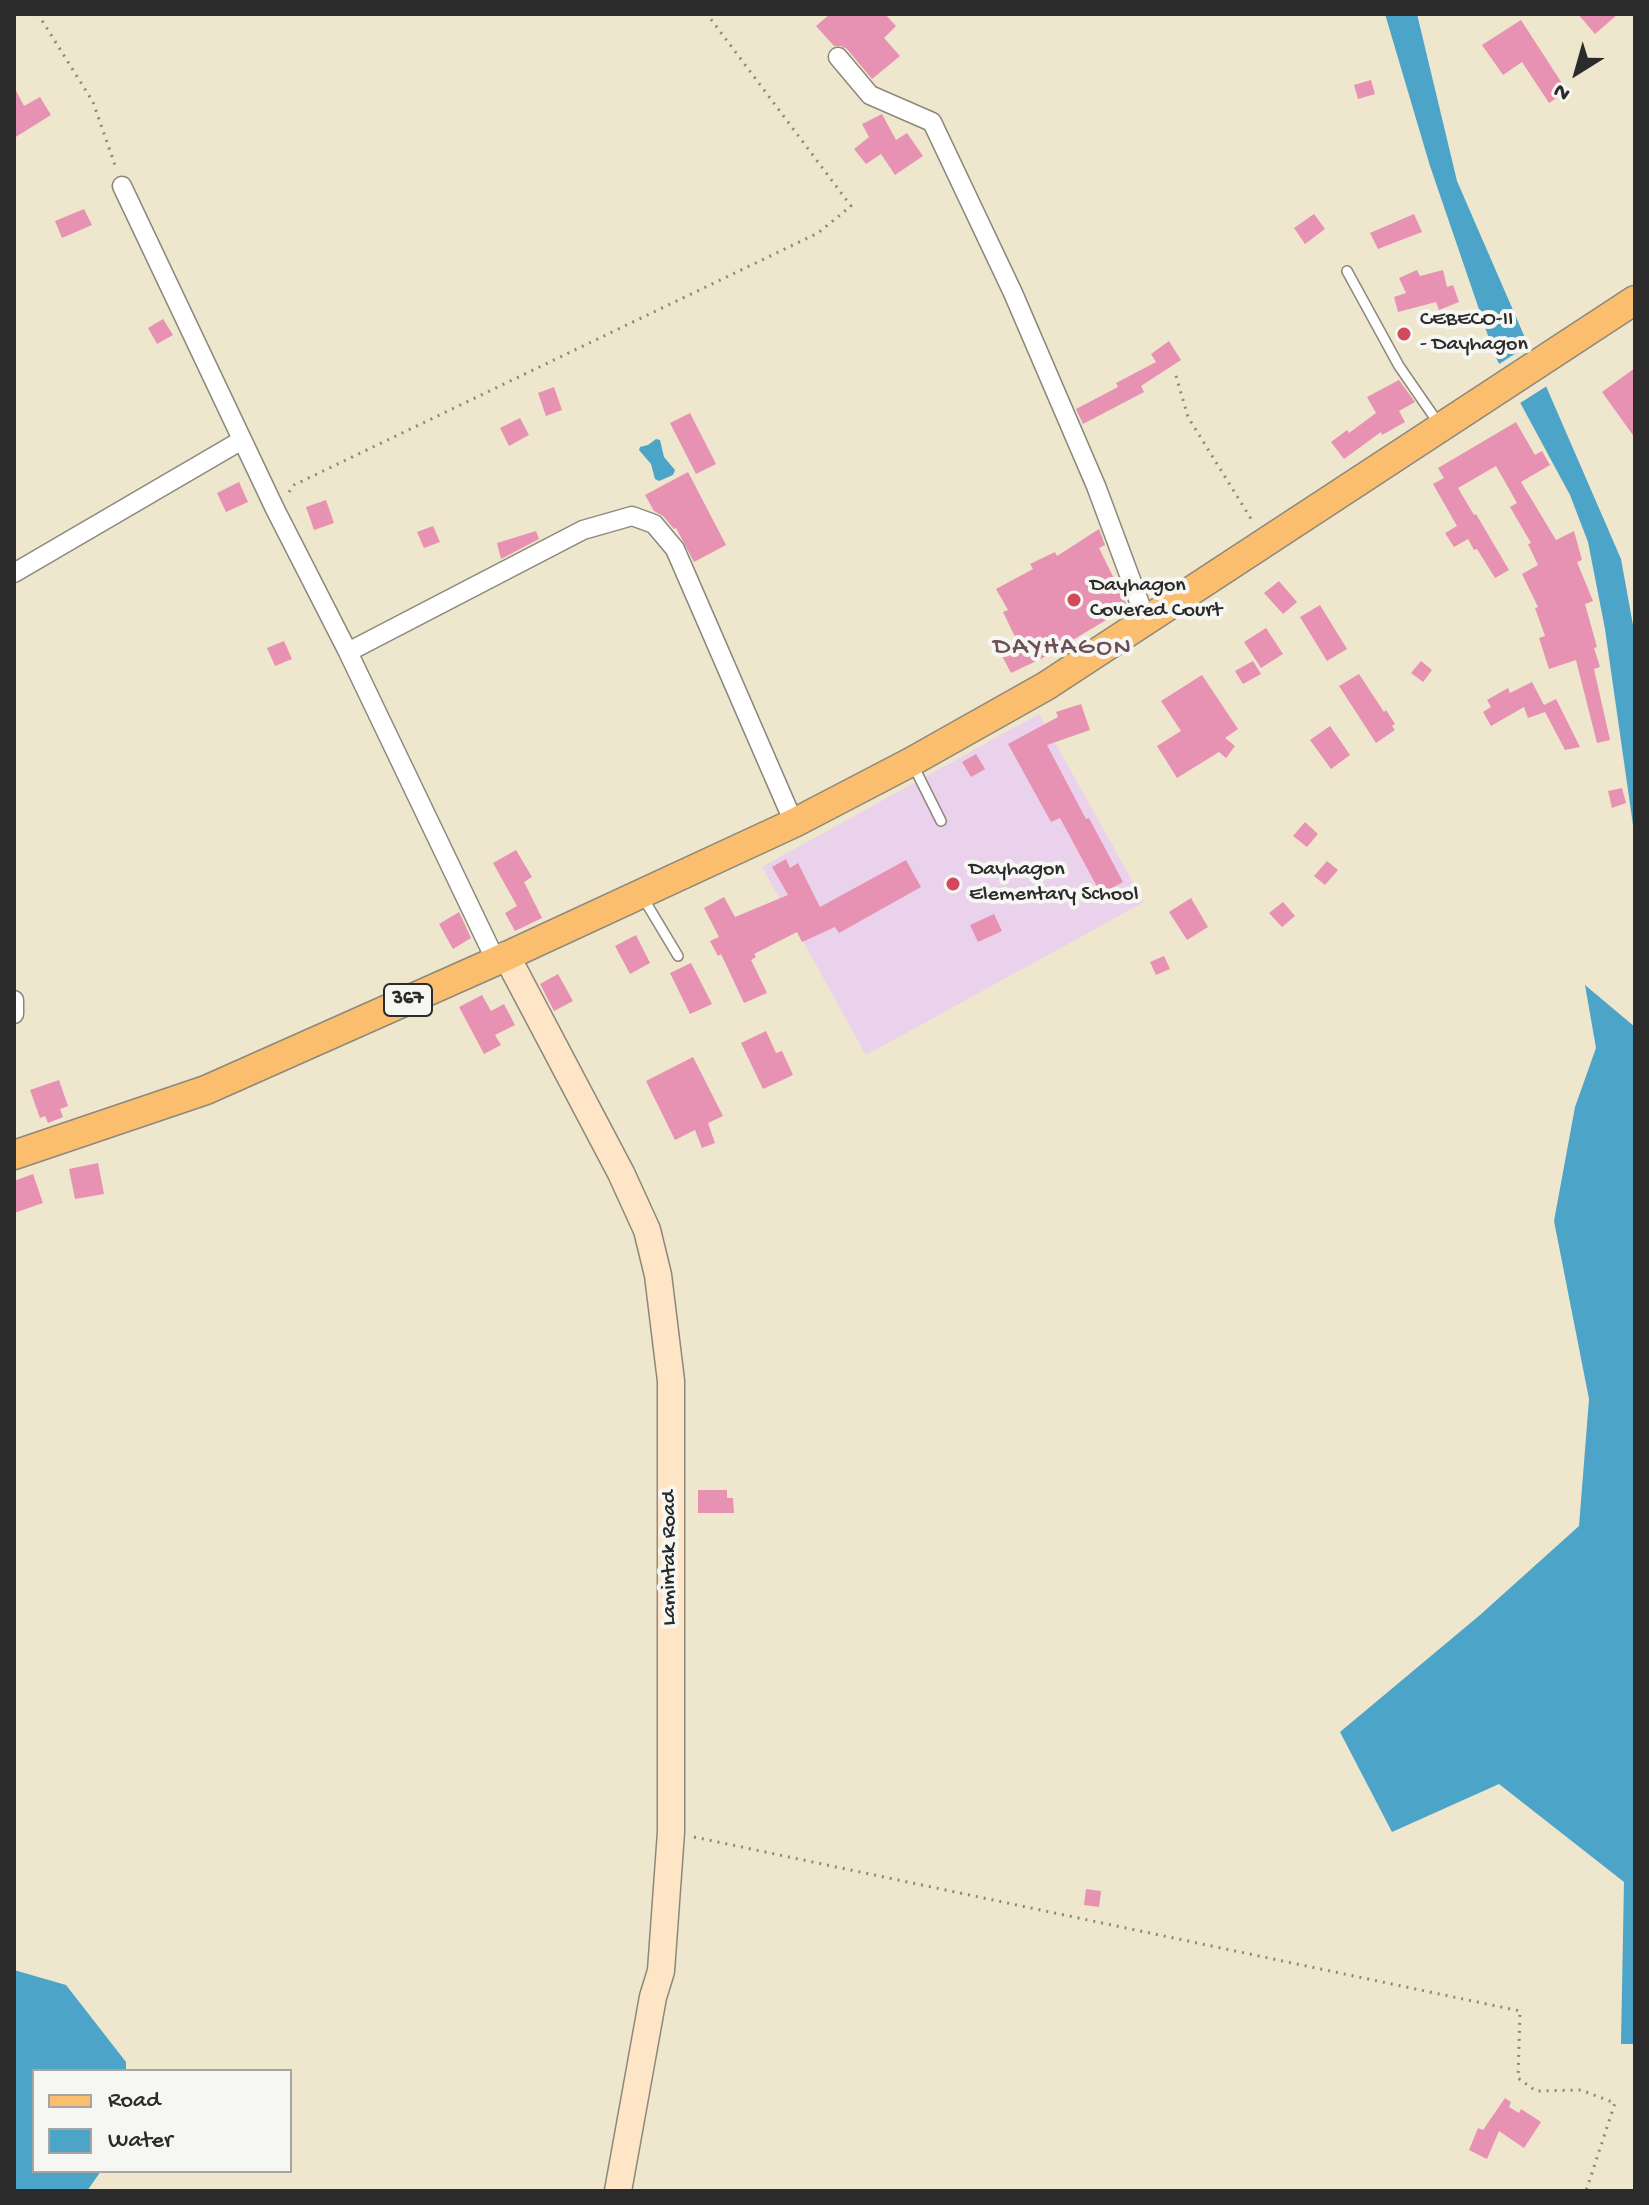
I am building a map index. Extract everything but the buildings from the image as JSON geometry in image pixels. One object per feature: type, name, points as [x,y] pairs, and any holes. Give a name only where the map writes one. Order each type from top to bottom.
[{"type":"main road","name":"367","points":[[14,1155],[206,1090],[794,823],[911,762],[1046,686],[1635,300]]},
{"type":"main road","name":"Lamintak Road","points":[[501,958],[621,1173],[647,1230],[658,1275],[671,1381],[671,1832],[661,1971],[653,1997],[618,2191]]},
{"type":"street","points":[[838,57],[870,95],[932,122],[1013,293],[1084,458],[1146,620]]},
{"type":"street","points":[[122,186],[275,509],[501,958]]},
{"type":"street","points":[[14,573],[242,440]]},
{"type":"street","points":[[348,652],[583,530],[632,516],[654,524],[675,549],[794,823]]},
{"type":"street","points":[[14,1000],[14,1014]]},
{"type":"lane","points":[[1347,271],[1399,366],[1441,427]]},
{"type":"lane","points":[[911,762],[941,821]]},
{"type":"lane","points":[[640,893],[678,956]]},
{"type":"path","points":[[38,14],[93,102],[122,186]]},
{"type":"path","points":[[275,509],[294,485],[818,233],[851,206],[707,14]]},
{"type":"path","points":[[1176,376],[1188,417],[1249,514],[1262,544]]},
{"type":"path","points":[[671,1832],[1520,2011],[1518,2078],[1536,2091],[1581,2090],[1615,2103],[1586,2191]]},
{"type":"shaded area","name":"Dayhagon Elementary School","points":[[1039,714],[1144,902],[866,1055],[762,867]]},
{"type":"water","points":[[1385,14],[1417,14],[1457,181],[1621,559],[1635,636],[1635,839],[1605,629],[1588,542],[1570,495],[1495,356],[1430,166]]},
{"type":"water","points":[[656,439],[660,440],[664,457],[675,470],[673,475],[659,481],[655,479],[651,464],[639,450]]},
{"type":"water","points":[[1585,985],[1635,1027],[1635,2044],[1621,2044],[1624,1882],[1499,1784],[1392,1832],[1340,1732],[1480,1615],[1579,1526],[1589,1399],[1554,1221],[1575,1107],[1596,1048]]},
{"type":"water","points":[[14,1970],[66,1985],[126,2062],[126,2069],[32,2069],[32,2173],[100,2173],[87,2191],[14,2191]]},
{"type":"pier","points":[[1532,343],[1550,384],[1517,405],[1496,366]]},
{"type":"place","name":"CEBECO-II - Dayhagon","points":[[1404,334]]},
{"type":"place","name":"Dayhagon Covered Court","points":[[1074,600]]},
{"type":"place","name":"Dayhagon Elementary School","points":[[953,884]]},
{"type":"district","name":"DAYHAGON","points":[[1063,649]]}]
